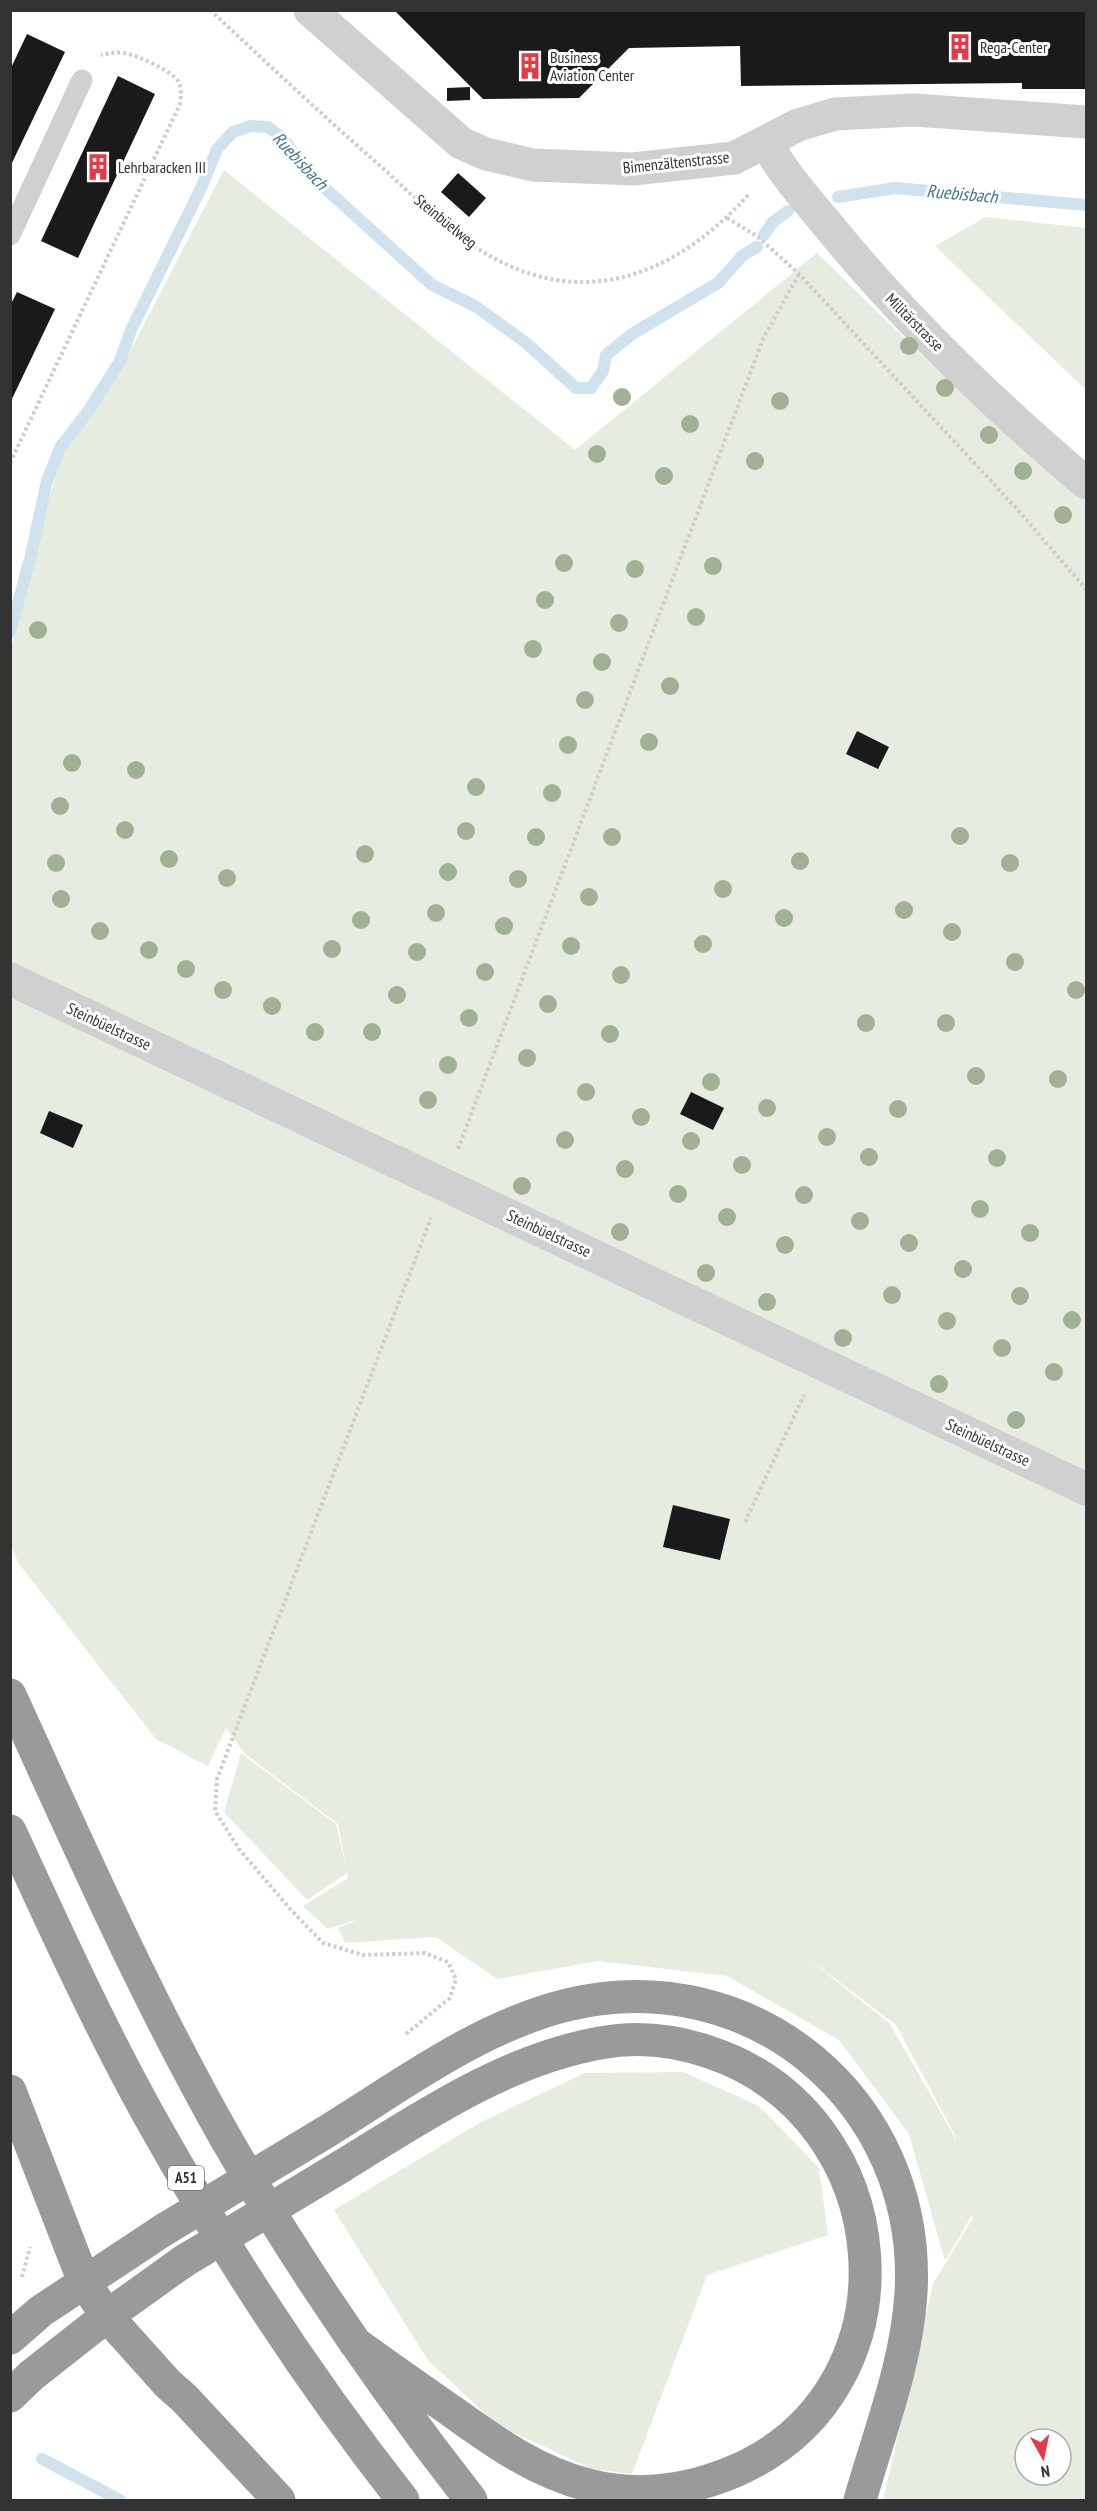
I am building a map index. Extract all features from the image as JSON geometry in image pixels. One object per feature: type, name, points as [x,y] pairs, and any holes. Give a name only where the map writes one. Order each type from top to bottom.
[{"type":"highway","points":[[10,1695],[104,1900],[183,2058],[226,2137],[298,2258],[355,2343],[422,2437],[471,2500]]},
{"type":"highway","name":"A51","points":[[10,1831],[54,1927],[103,2025],[152,2120],[193,2191],[312,2376],[403,2500]]},
{"type":"highway","points":[[10,2338],[41,2311],[165,2229],[444,2059],[499,2029],[567,2005],[635,1997],[670,1998],[734,2013],[768,2029],[794,2045],[846,2091],[879,2140],[900,2197],[906,2228],[911,2293],[907,2325],[892,2387],[860,2500]]},
{"type":"highway","points":[[10,2396],[32,2375],[107,2316],[184,2260],[439,2108],[537,2059],[604,2042],[668,2041],[728,2058],[779,2088],[799,2106],[835,2152],[860,2218],[865,2275],[862,2307],[844,2367],[829,2392],[812,2414],[771,2451],[713,2480],[680,2489],[645,2492],[589,2486],[532,2464],[482,2433],[355,2343]]},
{"type":"highway","points":[[10,2091],[84,2282],[107,2316],[168,2384],[184,2398],[279,2500]]},
{"type":"street","name":"Bimenzältenstrasse","points":[[310,10],[435,123],[461,143],[486,154],[533,165],[633,169],[734,158],[798,125],[835,114],[914,110],[1086,122]]},
{"type":"street","name":"Militärstrasse","points":[[766,142],[778,165],[873,279],[1020,428],[1086,483]]},
{"type":"street","name":"Steinbüelstrasse","points":[[10,979],[1086,1489]]},
{"type":"lane","points":[[10,235],[82,80]]},
{"type":"path","name":"Steinbüelweg","points":[[210,10],[336,127],[471,244],[500,261],[532,274],[568,282],[601,282],[633,275],[662,264],[700,240],[727,218],[765,242],[799,274]]},
{"type":"path","points":[[10,463],[175,118],[182,93],[179,83],[171,73],[127,53],[98,56],[82,80]]},
{"type":"path","points":[[398,2041],[450,1998],[456,1978],[448,1962],[425,1953],[363,1955],[323,1943],[238,1849],[215,1811],[217,1779],[445,1184],[763,339],[799,274],[1016,508],[1086,589]]},
{"type":"path","points":[[745,1522],[820,1362]]},
{"type":"path","points":[[22,2278],[32,2239]]},
{"type":"shaded area","points":[[224,170],[575,450],[817,253],[934,367],[1086,502],[1086,2500],[883,2500],[933,2284],[973,2218],[972,2215],[945,2261],[909,2134],[839,2040],[727,1976],[598,1961],[497,1979],[436,1937],[345,1943],[338,1928],[360,1919],[328,1929],[303,1906],[348,1878],[347,1873],[307,1900],[224,1812],[241,1753],[336,1824],[347,1871],[338,1824],[245,1754],[226,1728],[208,1766],[156,1739],[19,1564],[11,1546],[11,648],[63,447],[125,361]],"holes":[[[805,1956],[896,2025],[954,2133],[956,2143],[890,2024]]]},
{"type":"shaded area","points":[[986,217],[1086,228],[1086,390],[935,246]]},
{"type":"shaded area","points":[[683,2072],[759,2106],[819,2168],[828,2235],[707,2275],[632,2474],[592,2469],[497,2425],[428,2360],[334,2210],[481,2122],[585,2073]]},
{"type":"building","points":[[394,10],[1086,10],[1086,89],[1022,89],[1022,83],[741,86],[740,46],[629,48],[579,98],[483,99]]},
{"type":"building","points":[[27,34],[65,52],[10,167],[10,70]]},
{"type":"building","name":"Lehrbaracken III","points":[[118,76],[155,94],[78,258],[41,241]]},
{"type":"building","points":[[470,87],[470,100],[447,101],[447,88]]},
{"type":"building","points":[[458,173],[486,198],[469,217],[441,192]]},
{"type":"building","points":[[17,292],[55,309],[10,403],[10,306]]},
{"type":"building","points":[[857,731],[889,747],[878,769],[846,754]]},
{"type":"building","points":[[691,1092],[724,1108],[713,1130],[680,1114]]},
{"type":"building","points":[[49,1111],[83,1125],[73,1148],[40,1133]]},
{"type":"building","points":[[673,1505],[730,1519],[720,1560],[663,1547]]},
{"type":"waterway","name":"Ruebisbach","points":[[10,632],[31,555],[47,481],[60,448],[89,410],[120,361],[131,330],[202,186],[217,149],[233,132],[251,126],[268,127],[283,138],[306,171],[432,285],[475,306],[525,342],[576,388],[591,388],[603,371],[606,355],[632,334],[718,283],[743,255],[757,247]]},
{"type":"waterway","name":"Ruebisbach","points":[[838,197],[895,188],[1086,205]]},
{"type":"waterway","name":"Ruebisbach","points":[[764,235],[773,222],[788,211]]},
{"type":"waterway","points":[[42,2459],[120,2500]]},
{"type":"place","name":"Rega-Center","points":[[960,47]]},
{"type":"place","name":"Business Aviation Center","points":[[530,66]]},
{"type":"place","name":"Lehrbaracken III","points":[[98,167]]}]
